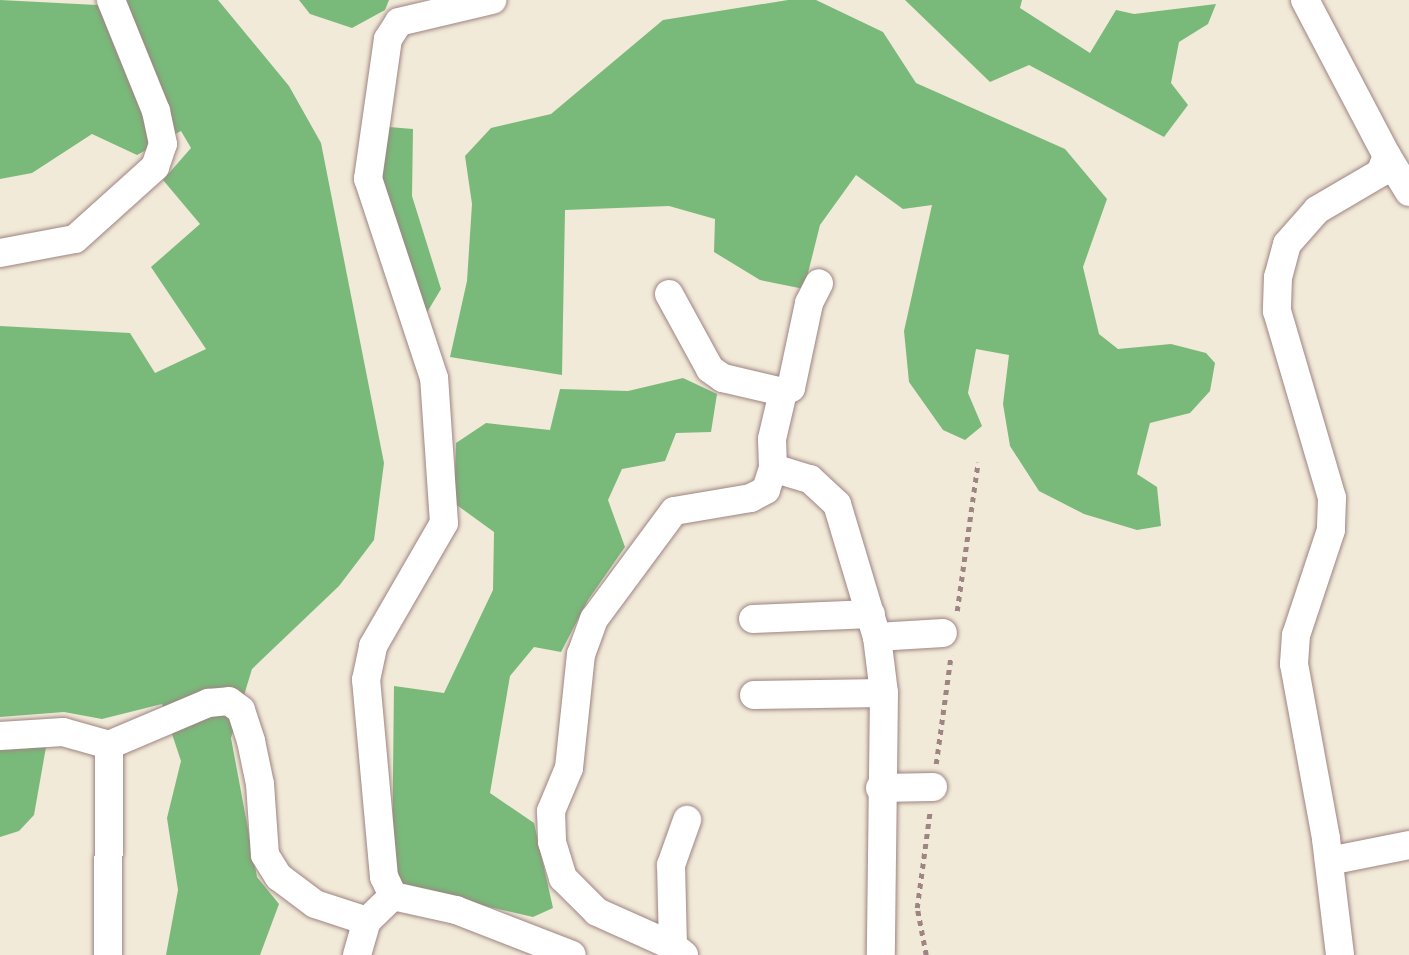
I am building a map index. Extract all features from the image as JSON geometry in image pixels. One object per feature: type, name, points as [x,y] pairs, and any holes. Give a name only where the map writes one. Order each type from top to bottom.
[{"type":"street","points":[[0,253],[75,239],[155,167],[163,144],[156,111],[110,0]]},
{"type":"street","points":[[393,896],[384,877],[366,680],[373,646],[444,523],[434,378],[368,179],[388,39],[400,22],[492,0]]},
{"type":"street","points":[[1305,0],[1387,156],[1409,192]]},
{"type":"street","points":[[1340,955],[1329,861],[1294,664],[1296,635],[1331,530],[1332,498],[1278,311],[1278,277],[1287,244],[1317,210],[1380,173],[1387,156]]},
{"type":"street","points":[[669,294],[710,369],[723,378],[783,392],[791,388],[809,303],[819,283]]},
{"type":"street","points":[[678,951],[597,912],[563,878],[552,842],[551,811],[569,768],[581,654],[594,619],[674,511],[751,498],[766,489],[773,468],[772,439],[783,392]]},
{"type":"street","points":[[773,468],[810,480],[837,504],[874,625],[884,693],[880,789],[881,955]]},
{"type":"street","points":[[753,619],[874,625],[950,636]]},
{"type":"street","points":[[754,695],[884,693]]},
{"type":"street","points":[[0,736],[63,732],[109,745],[208,702],[229,701],[241,710],[260,784],[265,855],[279,877],[315,904],[367,921]]},
{"type":"street","points":[[108,955],[109,745]]},
{"type":"street","points":[[880,789],[933,787]]},
{"type":"street","points":[[678,951],[671,865],[687,820]]},
{"type":"street","points":[[1329,861],[1409,845]]},
{"type":"street","points":[[357,955],[367,921],[393,896]]},
{"type":"street","points":[[393,896],[456,910],[572,955]]},
{"type":"path","points":[[926,955],[917,908],[950,636],[978,462]]},
{"type":"green space","points":[[0,0],[97,5],[105,0],[218,0],[289,86],[321,143],[384,463],[374,540],[339,586],[252,669],[231,738],[257,877],[279,904],[260,955],[166,955],[178,890],[167,818],[181,761],[162,704],[102,719],[64,712],[0,717],[0,326],[130,333],[155,373],[206,349],[151,267],[200,224],[163,180],[191,148],[181,131],[137,155],[92,134],[32,173],[0,179]]},
{"type":"green space","points":[[299,0],[389,0],[385,10],[352,28],[310,14]]},
{"type":"green space","points":[[788,0],[816,0],[883,32],[916,83],[1065,149],[1107,199],[1083,267],[1099,334],[1118,349],[1171,344],[1206,353],[1215,363],[1210,391],[1190,413],[1150,423],[1137,474],[1157,487],[1161,526],[1137,530],[1084,514],[1039,491],[1010,446],[1003,404],[1009,355],[976,349],[968,393],[982,426],[965,440],[943,430],[909,382],[904,331],[932,205],[903,209],[856,175],[820,225],[804,289],[760,280],[714,252],[715,219],[669,206],[565,210],[562,375],[450,357],[467,281],[472,204],[465,156],[491,128],[551,114],[663,20]]},
{"type":"green space","points":[[905,0],[1022,0],[1020,8],[1090,53],[1116,10],[1134,14],[1216,4],[1208,24],[1179,42],[1171,83],[1188,105],[1164,137],[1029,65],[990,82]]},
{"type":"green space","points":[[389,127],[413,129],[412,196],[441,289],[426,314],[381,180]]},
{"type":"green space","points":[[683,378],[717,394],[711,432],[676,433],[665,461],[622,469],[608,500],[625,547],[588,600],[561,652],[534,647],[510,676],[490,793],[534,823],[553,908],[533,917],[402,887],[392,863],[394,686],[444,693],[493,590],[494,532],[454,503],[456,443],[486,423],[550,430],[560,389],[628,391]]},
{"type":"green space","points":[[46,747],[34,815],[19,831],[0,837],[0,750]]}]
